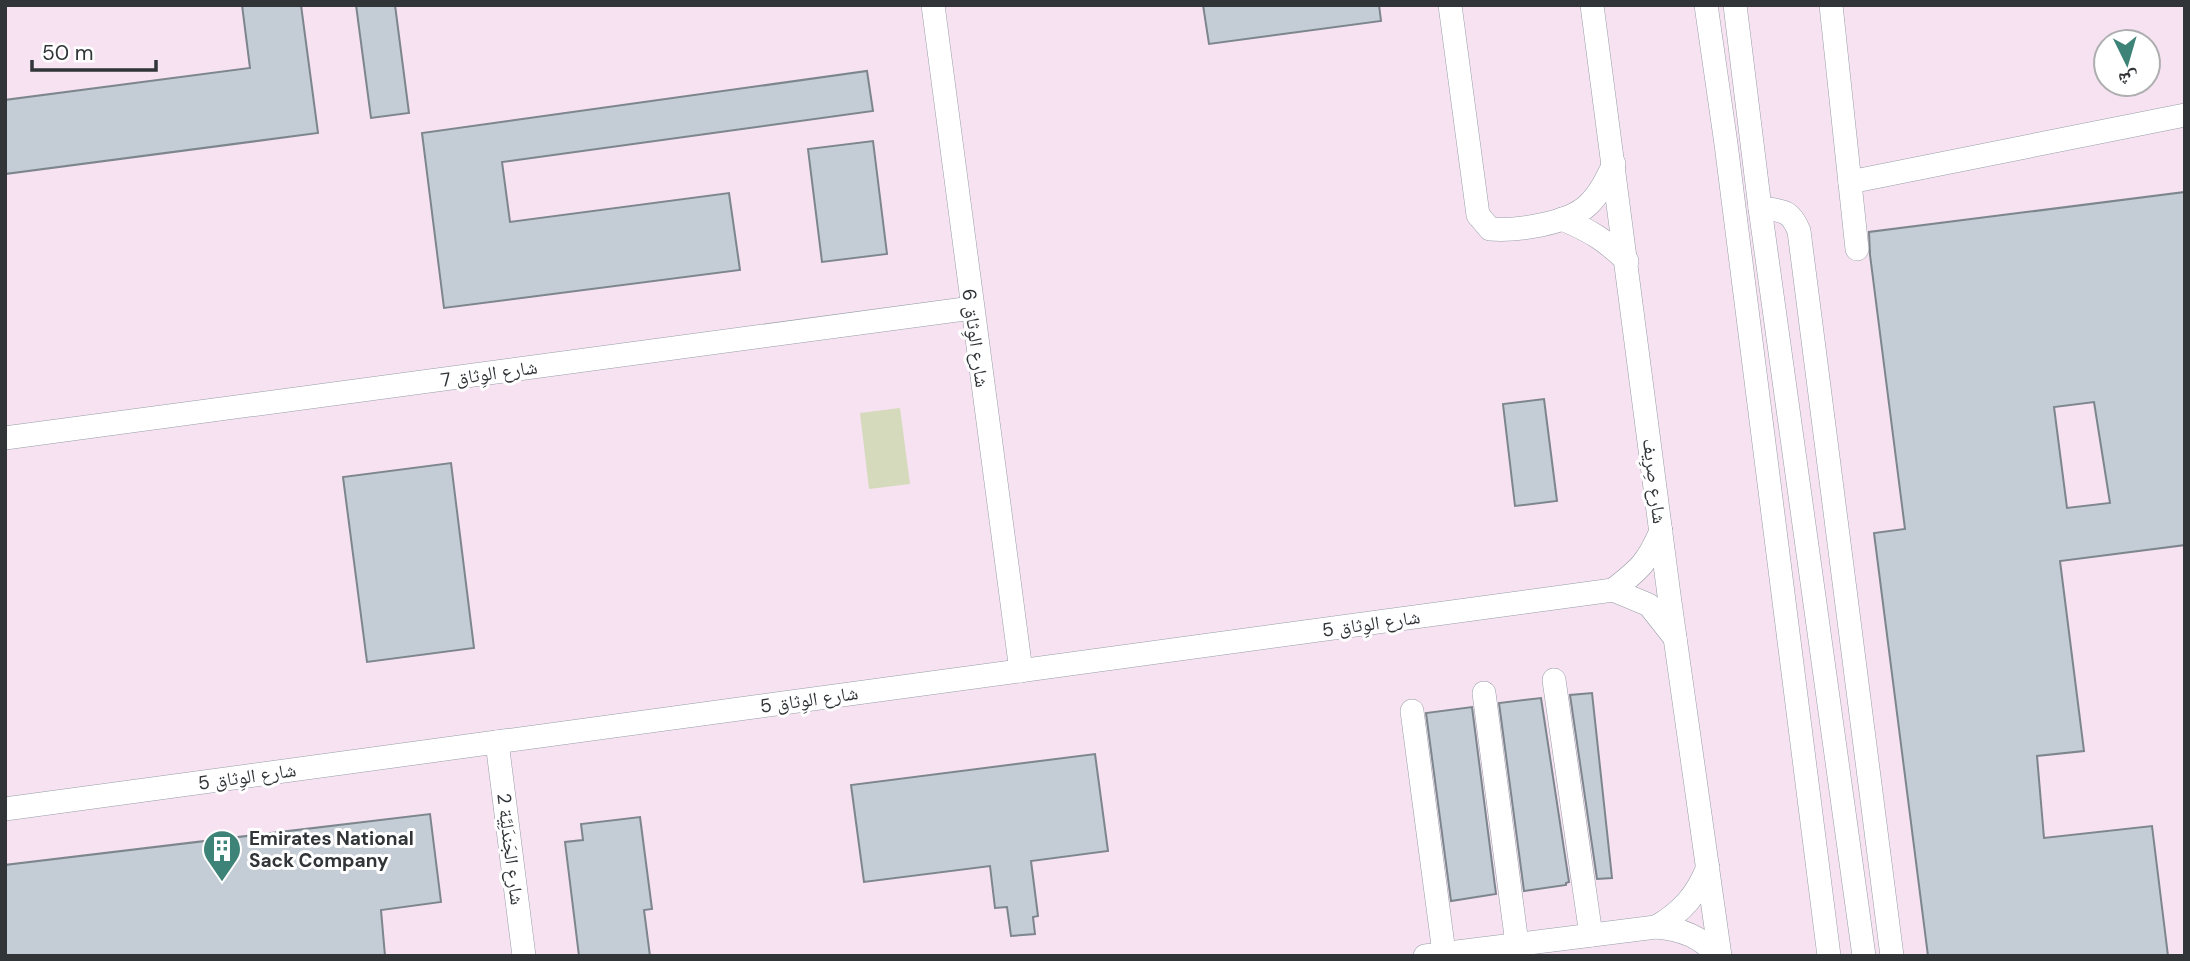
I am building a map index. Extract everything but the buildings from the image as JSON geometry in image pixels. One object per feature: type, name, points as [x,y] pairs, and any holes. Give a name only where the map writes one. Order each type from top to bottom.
[{"type":"street","name":"شارع الوِثاق 6","points":[[933,5],[1021,671]]},
{"type":"street","points":[[1450,5],[1478,215],[1490,229],[1509,231],[1562,219],[1587,206],[1603,187],[1614,164]]},
{"type":"street","name":"شارع صِرِيف","points":[[1592,5],[1719,956]]},
{"type":"street","points":[[1706,5],[1829,956]]},
{"type":"street","points":[[1735,5],[1760,208],[1864,956]]},
{"type":"street","points":[[1831,5],[1857,249]]},
{"type":"street","points":[[1850,182],[2185,115]]},
{"type":"street","points":[[1760,208],[1784,211],[1793,218],[1798,231],[1892,956]]},
{"type":"street","points":[[1562,219],[1603,239],[1627,261]]},
{"type":"street","name":"شارع الوِثاق 7","points":[[5,438],[972,308]]},
{"type":"street","name":"شارع الوِثاق 5","points":[[5,809],[1613,590],[1642,568],[1661,530]]},
{"type":"street","points":[[1805,539],[1839,535]]},
{"type":"street","points":[[1613,590],[1649,605],[1675,638]]},
{"type":"street","points":[[1554,680],[1591,935]]},
{"type":"street","points":[[1484,693],[1517,944]]},
{"type":"street","points":[[1412,711],[1435,955],[1657,927],[1685,932],[1704,942],[1719,956]]},
{"type":"street","name":"شارع الجَندَلِيَّة 2","points":[[497,742],[524,956]]},
{"type":"street","points":[[1846,836],[1875,833]]},
{"type":"street","points":[[1657,927],[1683,908],[1694,896],[1709,867]]},
{"type":"shaded area","points":[[5,5],[2185,5],[2185,956],[5,956]]},
{"type":"green space","points":[[900,408],[910,484],[869,489],[860,413]]},
{"type":"place","name":"Emirates National Sack Company","points":[[222,883]]}]
